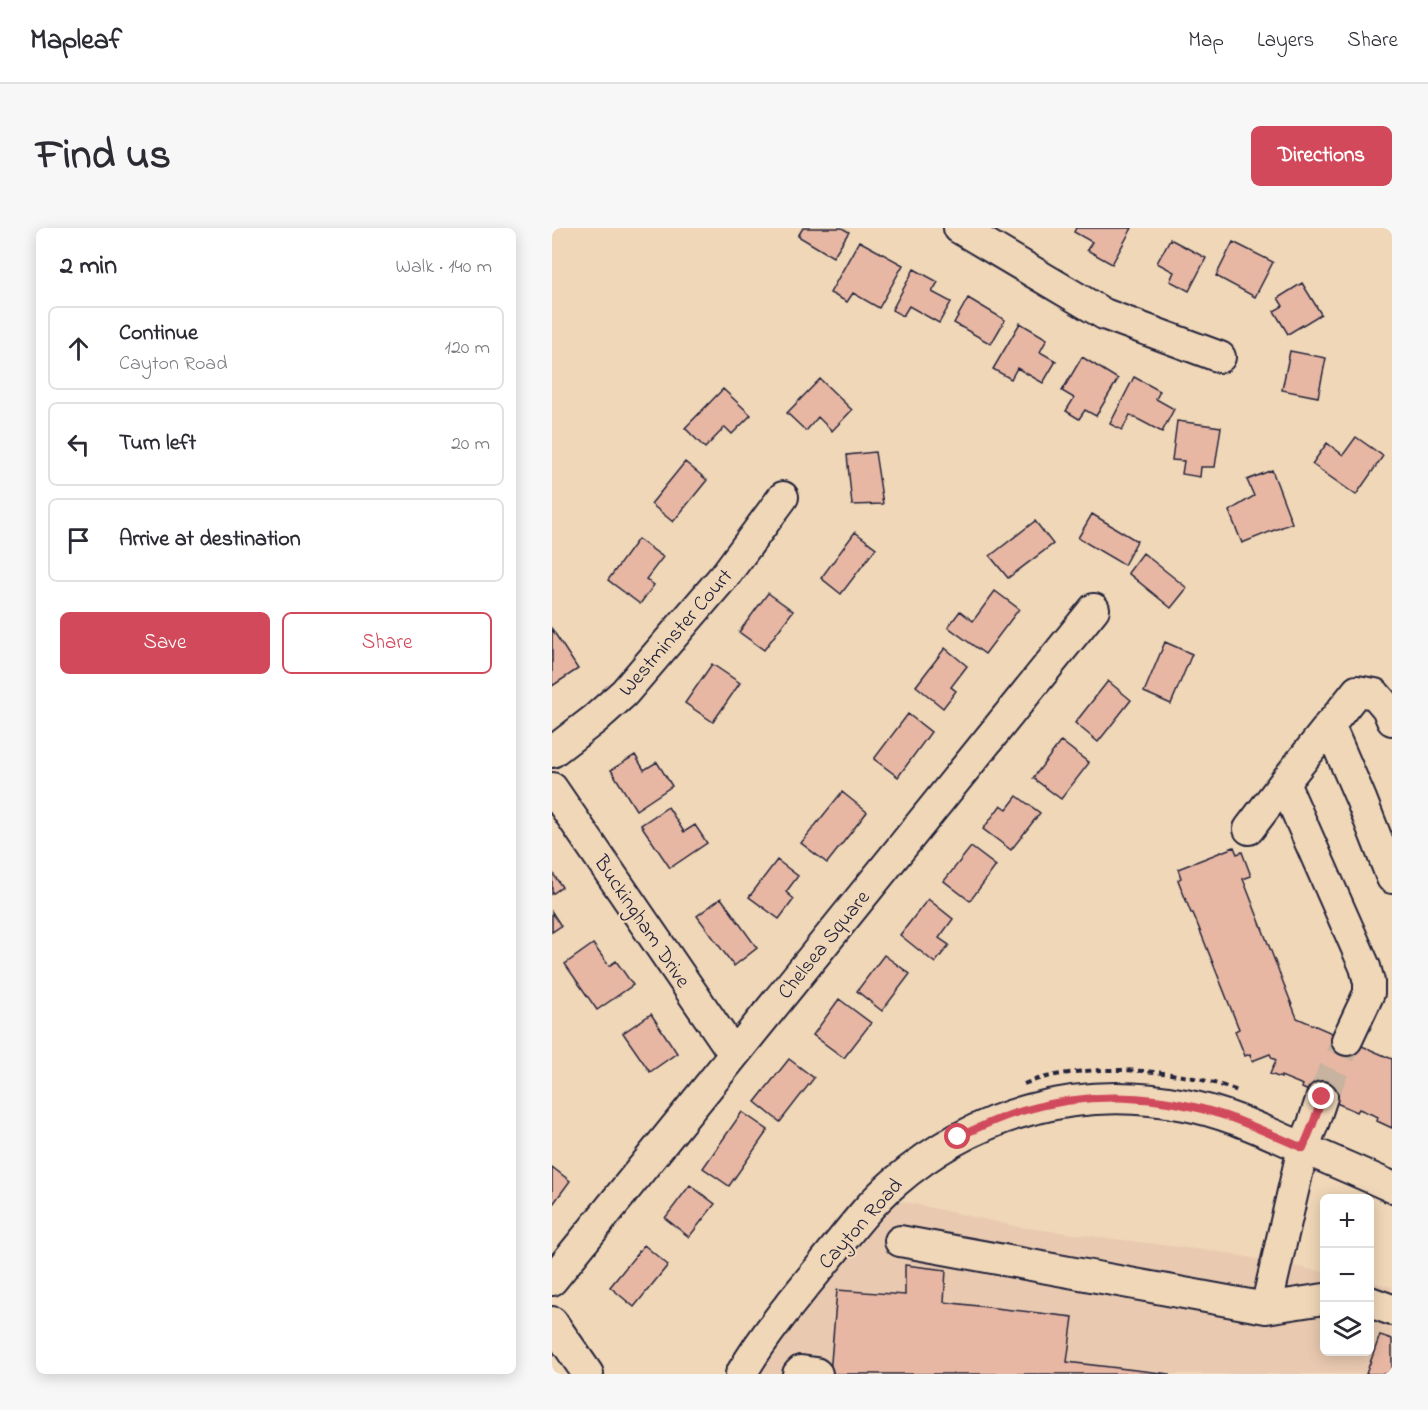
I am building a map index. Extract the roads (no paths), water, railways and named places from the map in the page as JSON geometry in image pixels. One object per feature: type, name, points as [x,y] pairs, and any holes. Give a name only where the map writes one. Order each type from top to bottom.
[{"type":"street","points":[[959,228],[1104,314],[1220,357]]},
{"type":"street","name":"Westminster Court","points":[[552,752],[624,693],[726,574],[783,497]]},
{"type":"street","name":"Chelsea Square","points":[[552,1280],[1094,609]]},
{"type":"street","points":[[1249,829],[1357,691],[1375,694],[1387,708],[1392,720]]},
{"type":"street","points":[[1329,725],[1392,878]]},
{"type":"street","points":[[1284,783],[1369,982],[1369,993],[1347,1040]]},
{"type":"street","name":"Buckingham Drive","points":[[552,788],[734,1054]]},
{"type":"street","name":"Cayton Road","points":[[741,1374],[777,1320],[868,1208],[893,1184],[924,1158],[958,1137],[989,1122],[1022,1111],[1061,1102],[1107,1097],[1147,1099],[1187,1105],[1254,1127],[1392,1187]]},
{"type":"street","points":[[1266,1308],[1303,1148],[1322,1097]]},
{"type":"street","points":[[900,1241],[1266,1308],[1320,1300]]},
{"type":"street","points":[[1374,1303],[1392,1310]]},
{"type":"street","points":[[552,1322],[588,1374]]},
{"type":"street","points":[[798,1374],[801,1371],[816,1374]]},
{"type":"tunnel","points":[[1322,1097],[1347,1040]]}]
